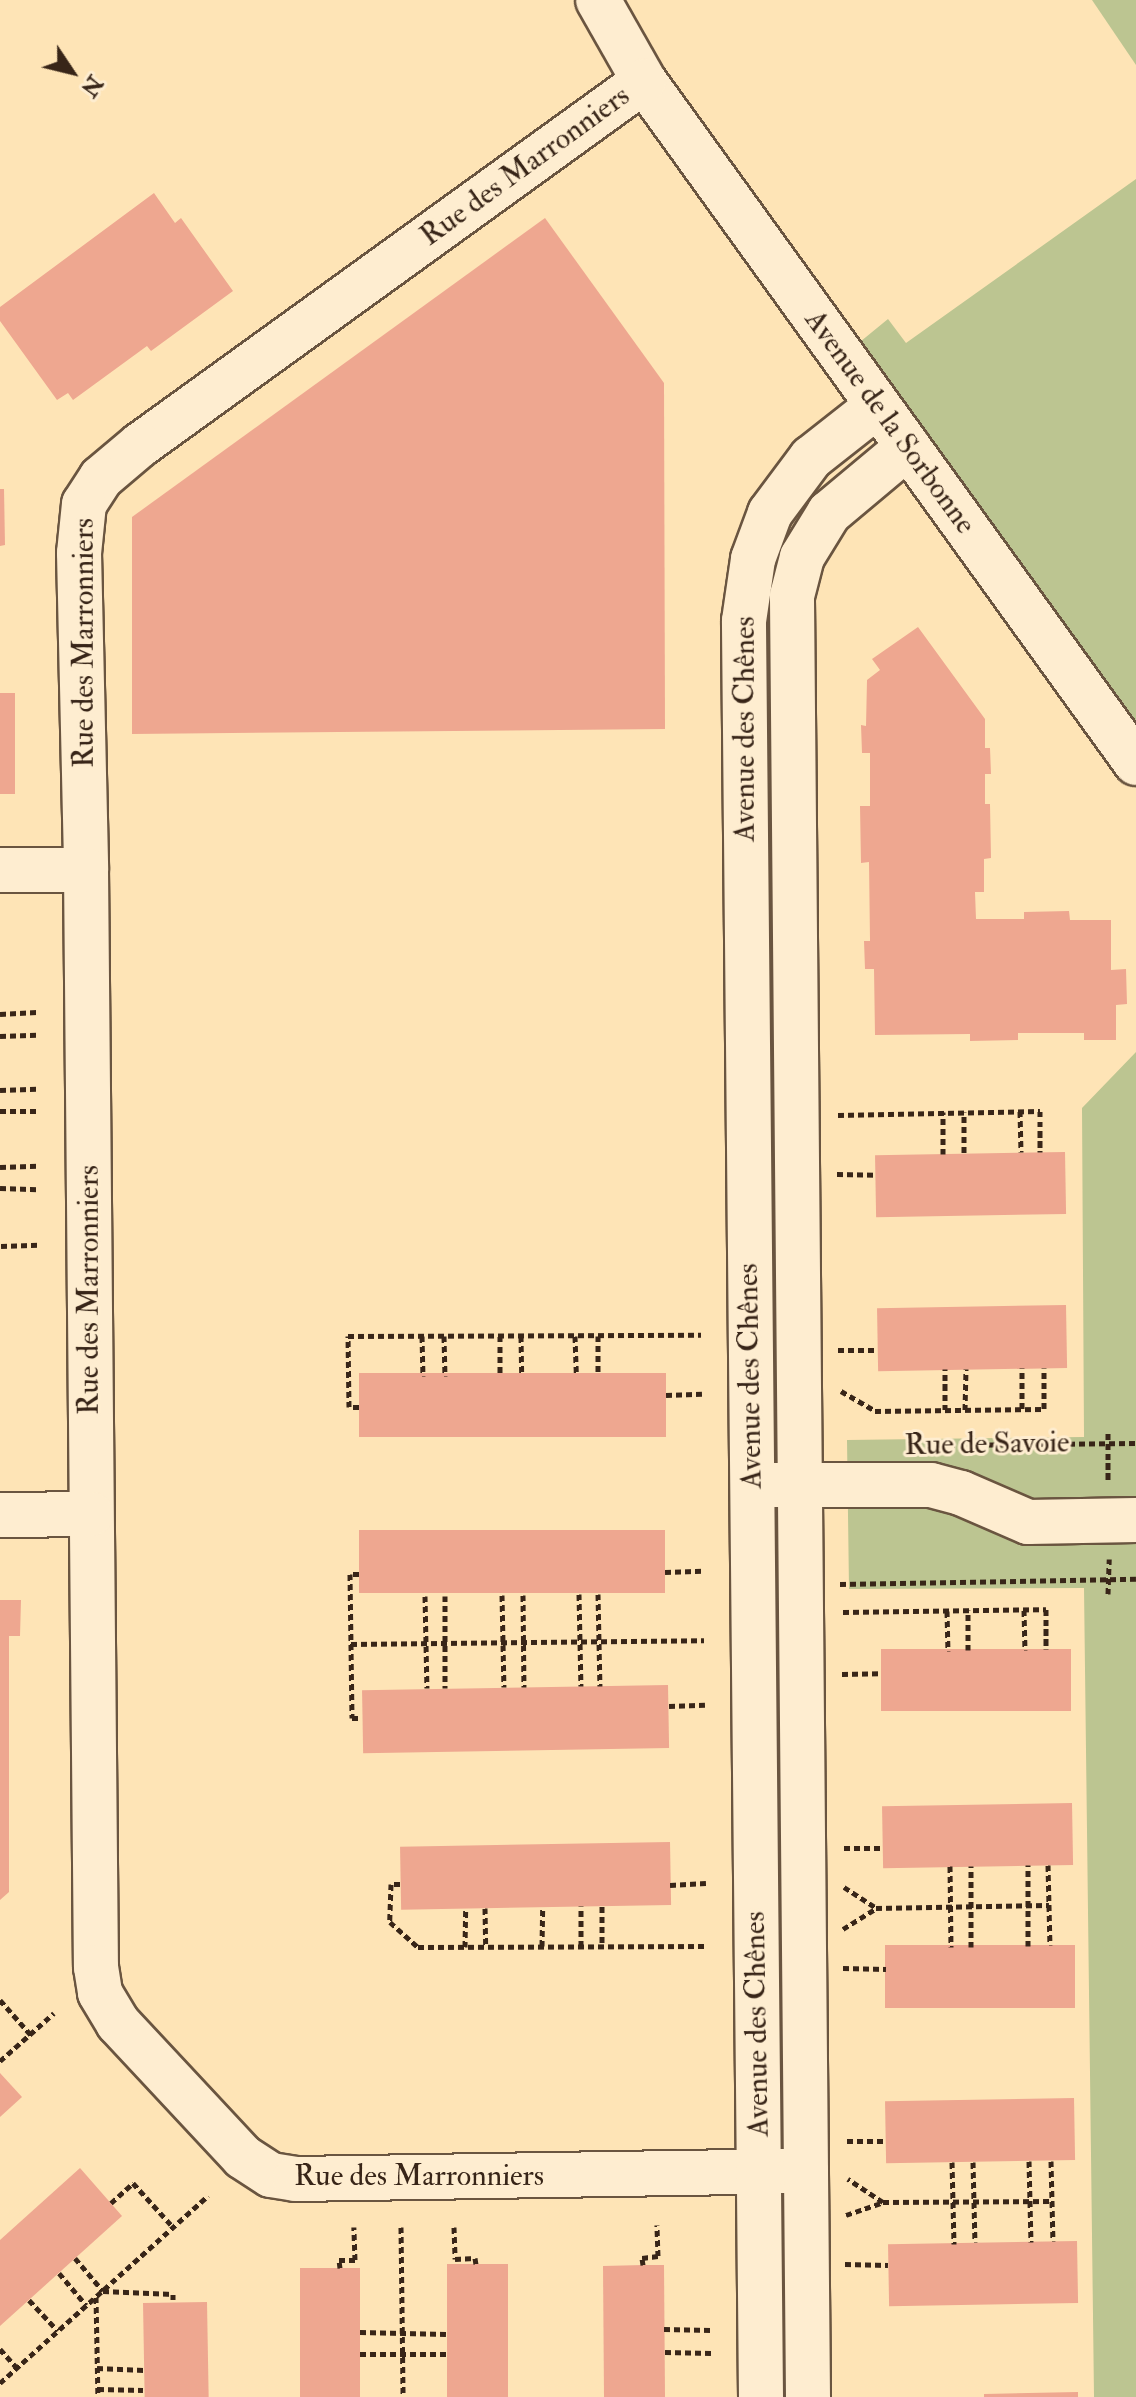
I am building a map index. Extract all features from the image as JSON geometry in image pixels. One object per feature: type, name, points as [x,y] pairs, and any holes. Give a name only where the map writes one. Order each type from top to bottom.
[{"type":"street","name":"Avenue de la Sorbonne","points":[[598,0],[644,81],[1136,763]]},
{"type":"street","name":"Rue des Marronniers","points":[[644,81],[140,445],[112,468],[90,492],[81,519],[95,1947],[100,1993],[118,2023],[243,2157],[271,2175],[295,2179],[758,2171],[825,2174]]},
{"type":"street","name":"Avenue des Chênes","points":[[761,2397],[744,666],[747,586],[765,523],[792,480],[811,458],[877,406]]},
{"type":"street","name":"Avenue des Chênes","points":[[808,2397],[825,2174],[801,1485],[792,596],[802,557],[829,513],[908,447]]},
{"type":"street","points":[[0,870],[86,870]]},
{"type":"street","name":"Rue de Savoie","points":[[751,1486],[931,1485],[961,1493],[1028,1522],[1136,1520]]},
{"type":"street","points":[[0,1515],[91,1514]]},
{"type":"path","points":[[0,1014],[37,1012]]},
{"type":"path","points":[[0,1036],[37,1035]]},
{"type":"path","points":[[0,1090],[37,1089]]},
{"type":"path","points":[[0,1111],[38,1111]]},
{"type":"path","points":[[1020,1111],[1021,1152]]},
{"type":"path","points":[[833,1115],[1040,1111],[1040,1152]]},
{"type":"path","points":[[943,1112],[943,1154]]},
{"type":"path","points":[[964,1112],[964,1153]]},
{"type":"path","points":[[0,1167],[38,1166]]},
{"type":"path","points":[[834,1174],[876,1175]]},
{"type":"path","points":[[0,1188],[38,1189]]},
{"type":"path","points":[[1,1246],[39,1245]]},
{"type":"path","points":[[359,1407],[349,1407],[348,1336],[701,1335]]},
{"type":"path","points":[[422,1336],[423,1376]]},
{"type":"path","points":[[444,1336],[445,1376]]},
{"type":"path","points":[[500,1336],[500,1375]]},
{"type":"path","points":[[521,1336],[522,1375]]},
{"type":"path","points":[[575,1336],[576,1374]]},
{"type":"path","points":[[598,1336],[598,1374]]},
{"type":"path","points":[[837,1350],[877,1350]]},
{"type":"path","points":[[1022,1368],[1022,1409]]},
{"type":"path","points":[[837,1389],[875,1411],[1044,1409],[1044,1368]]},
{"type":"path","points":[[945,1369],[945,1410]]},
{"type":"path","points":[[965,1410],[966,1369]]},
{"type":"path","points":[[666,1395],[702,1394]]},
{"type":"path","name":"Rue de Savoie","points":[[939,1445],[1136,1443]]},
{"type":"path","points":[[665,1572],[703,1571]]},
{"type":"path","points":[[359,1574],[350,1574],[352,1718],[362,1718]]},
{"type":"path","points":[[839,1584],[1136,1579]]},
{"type":"path","points":[[579,1594],[581,1686]]},
{"type":"path","points":[[598,1594],[600,1686]]},
{"type":"path","points":[[502,1595],[504,1687]]},
{"type":"path","points":[[523,1595],[524,1687]]},
{"type":"path","points":[[425,1596],[427,1688]]},
{"type":"path","points":[[445,1596],[445,1688]]},
{"type":"path","points":[[839,1612],[1046,1609],[1046,1649]]},
{"type":"path","points":[[968,1610],[968,1650]]},
{"type":"path","points":[[1024,1610],[1025,1650]]},
{"type":"path","points":[[947,1611],[948,1651]]},
{"type":"path","points":[[351,1644],[704,1640]]},
{"type":"path","points":[[840,1674],[881,1673]]},
{"type":"path","points":[[669,1706],[705,1705]]},
{"type":"path","points":[[842,1848],[883,1848]]},
{"type":"path","points":[[1028,1865],[1028,1946]]},
{"type":"path","points":[[1048,1865],[1050,1945]]},
{"type":"path","points":[[950,1866],[951,1947]]},
{"type":"path","points":[[971,1866],[971,1947]]},
{"type":"path","points":[[670,1885],[706,1883]]},
{"type":"path","points":[[400,1884],[391,1884],[390,1922],[418,1947],[707,1946]]},
{"type":"path","points":[[842,1886],[876,1908]]},
{"type":"path","points":[[843,1929],[876,1908],[1049,1905]]},
{"type":"path","points":[[581,1906],[581,1946]]},
{"type":"path","points":[[602,1906],[602,1946]]},
{"type":"path","points":[[542,1946],[543,1907]]},
{"type":"path","points":[[465,1947],[466,1908]]},
{"type":"path","points":[[485,1908],[486,1947]]},
{"type":"path","points":[[842,1968],[886,1969]]},
{"type":"path","points":[[0,2000],[31,2035]]},
{"type":"path","points":[[0,2061],[54,2013]]},
{"type":"path","points":[[843,2141],[886,2141]]},
{"type":"path","points":[[1029,2161],[1031,2242]]},
{"type":"path","points":[[1051,2161],[1053,2241]]},
{"type":"path","points":[[952,2162],[954,2244]]},
{"type":"path","points":[[973,2162],[975,2242]]},
{"type":"path","points":[[825,2174],[883,2202]]},
{"type":"path","points":[[111,2203],[133,2183],[173,2227]]},
{"type":"path","points":[[0,2383],[208,2196]]},
{"type":"path","points":[[845,2215],[883,2202],[1051,2201]]},
{"type":"path","points":[[643,2265],[642,2258],[658,2256],[657,2225]]},
{"type":"path","points":[[340,2268],[339,2260],[355,2260],[354,2227]]},
{"type":"path","points":[[401,2227],[403,2397]]},
{"type":"path","points":[[454,2227],[455,2259],[475,2258],[476,2264]]},
{"type":"path","points":[[75,2258],[103,2291],[173,2294],[173,2302]]},
{"type":"path","points":[[845,2264],[888,2265]]},
{"type":"path","points":[[59,2273],[86,2305]]},
{"type":"path","points":[[96,2296],[98,2397]]},
{"type":"path","points":[[29,2300],[58,2331]]},
{"type":"path","points":[[664,2329],[711,2330]]},
{"type":"path","points":[[360,2332],[446,2334]]},
{"type":"path","points":[[0,2349],[17,2368]]},
{"type":"path","points":[[665,2352],[711,2353]]},
{"type":"path","points":[[360,2354],[447,2354]]},
{"type":"path","points":[[97,2368],[144,2370]]},
{"type":"path","points":[[98,2389],[143,2390]]},
{"type":"green space","points":[[1092,0],[1136,0],[1136,65]]},
{"type":"green space","points":[[1136,179],[1136,728],[855,346],[888,319],[906,343]]},
{"type":"green space","points":[[1136,1052],[1136,2397],[1094,2397],[1084,1588],[849,1589],[847,1440],[1084,1437],[1082,1108]]},
{"type":"building","points":[[154,193],[175,223],[181,218],[233,291],[151,351],[147,346],[73,400],[68,393],[57,400],[0,321],[0,307]]},
{"type":"building","points":[[545,218],[664,383],[665,729],[132,734],[132,517]]},
{"type":"building","points":[[0,489],[4,489],[5,545],[0,546]]},
{"type":"building","points":[[918,627],[985,719],[985,748],[990,748],[991,774],[985,774],[985,804],[990,804],[991,858],[984,859],[984,892],[975,892],[976,919],[1024,919],[1024,912],[1069,911],[1070,920],[1111,920],[1111,970],[1126,969],[1127,1004],[1116,1005],[1116,1040],[1084,1040],[1084,1033],[1018,1033],[1018,1040],[970,1041],[970,1034],[875,1035],[874,969],[865,969],[864,941],[870,941],[869,862],[861,863],[860,806],[870,806],[870,753],[862,753],[861,725],[866,726],[867,680],[880,670],[872,659]]},
{"type":"building","points":[[0,693],[15,693],[15,794],[0,794]]},
{"type":"building","points":[[1065,1152],[1066,1214],[876,1217],[875,1155]]},
{"type":"building","points":[[1066,1305],[1067,1368],[878,1371],[877,1308]]},
{"type":"building","points":[[359,1373],[666,1373],[666,1437],[359,1437]]},
{"type":"building","points":[[359,1530],[665,1530],[665,1593],[359,1593]]},
{"type":"building","points":[[0,1600],[21,1600],[20,1636],[9,1636],[9,1892],[0,1900]]},
{"type":"building","points":[[881,1649],[1071,1649],[1071,1711],[881,1711]]},
{"type":"building","points":[[668,1685],[669,1748],[363,1753],[362,1690]]},
{"type":"building","points":[[1072,1803],[1073,1865],[883,1868],[882,1806]]},
{"type":"building","points":[[670,1842],[671,1905],[401,1910],[400,1847]]},
{"type":"building","points":[[885,1945],[1075,1945],[1075,2008],[885,2008]]},
{"type":"building","points":[[0,2073],[22,2097],[0,2117]]},
{"type":"building","points":[[1074,2098],[1075,2160],[886,2163],[885,2101]]},
{"type":"building","points":[[80,2168],[122,2216],[0,2326],[0,2240]]},
{"type":"building","points":[[1077,2241],[1078,2303],[889,2306],[888,2244]]},
{"type":"building","points":[[447,2264],[508,2264],[508,2397],[447,2397]]},
{"type":"building","points":[[664,2265],[665,2397],[604,2397],[603,2266]]},
{"type":"building","points":[[300,2268],[360,2268],[360,2397],[300,2397]]},
{"type":"building","points":[[207,2302],[209,2397],[145,2397],[143,2303]]},
{"type":"building","points":[[1078,2392],[1078,2397],[984,2397],[984,2394]]}]
